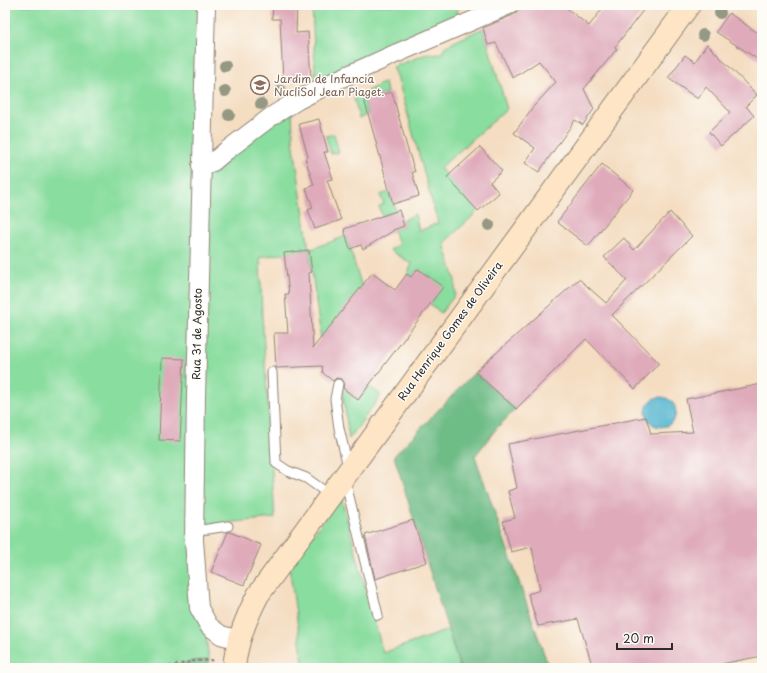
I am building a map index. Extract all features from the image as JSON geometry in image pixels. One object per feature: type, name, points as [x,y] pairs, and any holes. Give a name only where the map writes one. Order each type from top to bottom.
[{"type":"street","name":"Rua 31 de Agosto","points":[[206,5],[196,397],[195,530],[199,608],[208,626],[221,635],[236,656]]},
{"type":"street","points":[[201,166],[213,162],[272,116],[298,100],[337,80],[508,5]]},
{"type":"street","name":"Rua Henrique Gomes de Oliveira","points":[[236,656],[245,620],[258,595],[689,5]]},
{"type":"lane","points":[[272,372],[276,463],[288,471],[306,478],[330,495]]},
{"type":"lane","points":[[338,384],[335,399],[338,428],[346,473],[378,615]]},
{"type":"lane","points":[[195,530],[228,526]]},
{"type":"path","points":[[163,668],[195,661],[236,656]]},
{"type":"green space","points":[[5,5],[204,5],[201,166],[292,104],[293,139],[309,250],[260,257],[262,315],[275,518],[206,525],[194,540],[209,660],[195,661],[163,668],[5,668]]},
{"type":"green space","points":[[312,5],[458,5],[457,27],[316,91]]},
{"type":"green space","points":[[483,28],[507,109],[440,168],[478,211],[444,243],[455,280],[455,295],[441,313],[430,304],[442,287],[418,269],[411,277],[407,274],[412,264],[390,250],[399,244],[393,230],[404,226],[402,221],[415,214],[419,231],[438,223],[397,76],[393,67],[429,53],[435,55],[443,52],[444,47]]},
{"type":"green space","points":[[385,82],[387,93],[364,99],[368,114],[359,119],[354,98]]},
{"type":"green space","points":[[334,134],[339,152],[331,154],[326,136]]},
{"type":"green space","points":[[389,192],[396,211],[382,216],[379,206],[384,204],[380,195]]},
{"type":"green space","points":[[346,236],[362,287],[321,339],[309,250]]},
{"type":"green space","points":[[475,372],[516,409],[496,429],[475,456],[549,668],[460,668],[394,456]]},
{"type":"green space","points":[[369,386],[381,395],[349,439],[342,387],[358,400]]},
{"type":"green space","points":[[341,497],[383,653],[448,630],[460,668],[304,668],[289,566]]},
{"type":"green space","points":[[209,660],[209,668],[163,668],[195,661]]},
{"type":"water","points":[[661,397],[671,402],[676,412],[671,422],[661,427],[651,422],[646,412],[651,402]]},
{"type":"building","points":[[273,5],[297,5],[296,33],[308,32],[311,78],[283,80],[280,19],[272,19]]},
{"type":"building","points":[[529,5],[563,5],[589,26],[605,5],[647,5],[615,47],[617,49],[584,89],[594,109],[583,125],[575,120],[539,172],[525,163],[535,148],[514,133],[533,107],[556,82],[539,61],[513,78],[496,43],[488,45],[483,28],[513,15]]},
{"type":"building","points":[[729,13],[762,36],[762,62],[716,32]]},
{"type":"building","points":[[707,44],[757,95],[746,106],[754,116],[721,146],[709,132],[730,112],[706,87],[698,99],[668,78],[685,55],[695,62]]},
{"type":"building","points":[[392,92],[415,172],[412,172],[419,196],[393,204],[364,99]]},
{"type":"building","points":[[319,119],[328,152],[324,152],[333,179],[327,180],[341,220],[315,229],[308,210],[313,208],[306,188],[314,185],[305,158],[308,157],[299,124]]},
{"type":"building","points":[[480,147],[502,171],[490,182],[499,193],[478,211],[447,177]]},
{"type":"building","points":[[602,164],[633,190],[588,246],[557,222]]},
{"type":"building","points":[[399,210],[404,226],[393,230],[363,249],[361,245],[350,249],[344,229]]},
{"type":"building","points":[[670,212],[692,236],[612,315],[659,363],[635,389],[586,339],[516,409],[475,372],[579,279],[606,303],[627,280],[604,257],[624,238],[634,250]]},
{"type":"building","points":[[309,250],[312,272],[309,273],[313,348],[372,273],[395,290],[407,274],[411,277],[418,269],[443,287],[358,400],[343,388],[344,382],[342,379],[336,378],[333,381],[323,373],[322,366],[276,368],[274,333],[288,333],[285,294],[289,294],[284,253]]},
{"type":"building","points":[[162,358],[184,359],[180,441],[159,440]]},
{"type":"building","points":[[762,384],[762,656],[700,668],[593,668],[578,619],[538,626],[528,594],[540,590],[532,547],[511,552],[503,521],[515,518],[508,491],[517,488],[508,444],[646,417],[651,434],[693,432],[686,399]]},
{"type":"building","points":[[413,520],[427,562],[375,579],[365,535]]},
{"type":"building","points":[[228,532],[261,545],[244,585],[211,572]]},
{"type":"place","name":"Jardim de Infancia NucliSol Jean Piaget.","points":[[260,85]]}]
